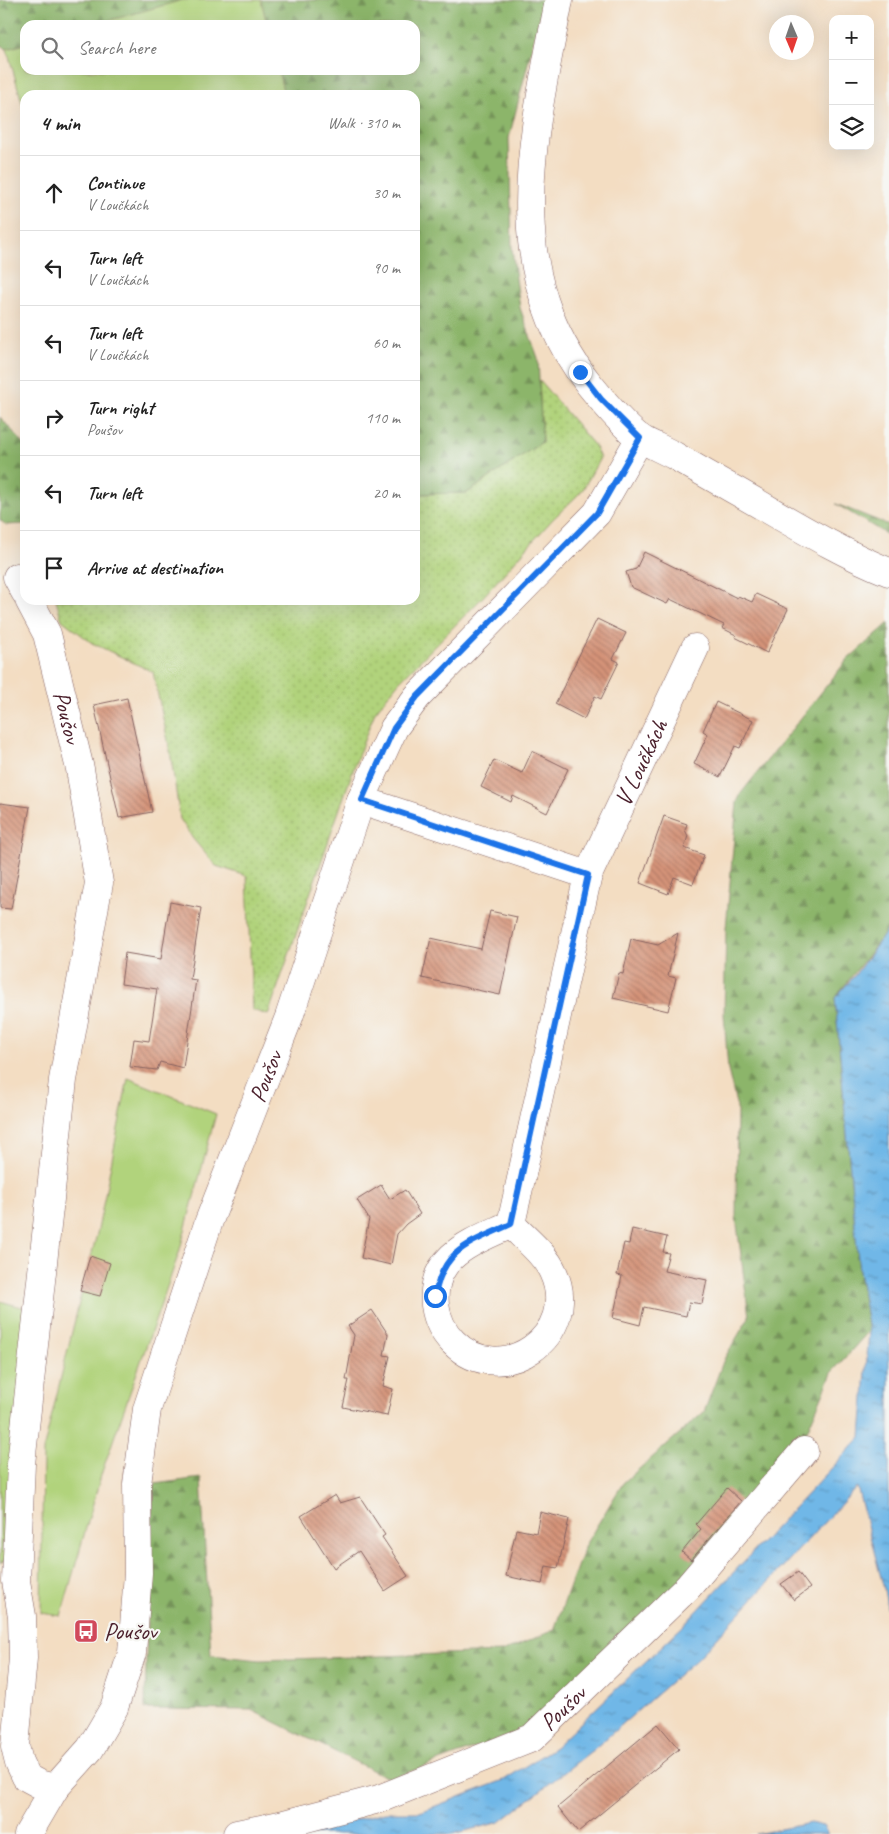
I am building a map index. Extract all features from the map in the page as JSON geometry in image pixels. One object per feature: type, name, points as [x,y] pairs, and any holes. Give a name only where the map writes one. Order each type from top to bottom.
[{"type":"street","points":[[560,0],[535,132],[529,206],[530,235],[541,291],[551,318],[572,358],[601,399],[640,438],[823,540],[870,565],[889,572]]},
{"type":"street","name":"Poušov","points":[[37,1830],[55,1788],[90,1749],[114,1708],[132,1653],[138,1573],[137,1484],[147,1410],[209,1221],[289,1017],[362,800],[394,728],[417,697],[597,513],[640,438]]},
{"type":"street","name":"Poušov","points":[[32,605],[47,634],[80,769],[99,884],[63,1080],[8,1579],[22,1616],[23,1658],[15,1746],[19,1762],[26,1777],[39,1784],[55,1788]]},
{"type":"street","name":"V Loučkách","points":[[511,1224],[588,875],[695,648]]},
{"type":"street","points":[[362,800],[588,875]]},
{"type":"street","points":[[511,1224],[545,1259],[553,1272],[558,1286],[557,1316],[551,1330],[530,1352],[516,1358],[501,1361],[485,1360],[471,1356],[459,1348],[444,1331],[436,1311],[435,1296],[437,1282],[442,1268],[451,1256],[463,1247],[511,1224]]},
{"type":"street","name":"Poušov","points":[[237,1834],[280,1825],[379,1799],[532,1738],[688,1587],[804,1451]]},
{"type":"green space","points":[[0,0],[183,0],[111,20],[20,20],[20,45],[7,49],[0,45]]},
{"type":"green space","points":[[183,0],[261,0],[266,20],[111,20]]},
{"type":"green space","points":[[261,0],[544,0],[509,138],[512,249],[520,308],[538,358],[542,442],[467,493],[420,494],[420,90],[283,90],[279,75],[420,75],[420,20],[266,20]]},
{"type":"green space","points":[[20,45],[20,75],[279,75],[283,90],[20,90],[20,95],[7,49]]},
{"type":"green space","points":[[539,380],[594,445],[600,458],[582,491],[552,520],[482,598],[398,683],[375,712],[268,1015],[252,1010],[247,876],[216,866],[193,839],[180,819],[170,751],[153,672],[92,643],[62,620],[58,605],[420,605],[420,494],[467,493],[542,442]]},
{"type":"green space","points":[[0,417],[20,439],[20,524],[6,525],[0,520]]},
{"type":"green space","points":[[836,504],[889,525],[889,536]]},
{"type":"green space","points":[[889,623],[889,928],[835,998],[859,1271],[869,1331],[833,1371],[793,1463],[698,1565],[525,1730],[390,1779],[251,1710],[145,1709],[148,1570],[154,1484],[201,1478],[211,1655],[260,1660],[502,1652],[554,1630],[585,1545],[623,1483],[704,1412],[724,1359],[749,1317],[736,1217],[737,1108],[728,1070],[724,1014],[726,928],[737,802],[742,792],[847,660]]},
{"type":"green space","points":[[128,1078],[216,1114],[179,1253],[102,1472],[61,1616],[41,1613],[43,1451],[98,1230]]},
{"type":"green space","points":[[0,1301],[29,1309],[7,1559],[0,1563]]},
{"type":"water","points":[[889,928],[889,1619],[884,1589],[857,1487],[698,1658],[594,1749],[500,1822],[453,1834],[299,1834],[385,1812],[420,1812],[504,1780],[555,1747],[683,1626],[861,1437],[869,1331],[859,1271],[835,998],[855,975]]},
{"type":"water","points":[[810,1823],[823,1826],[828,1834],[756,1834]]},
{"type":"building","points":[[644,552],[737,598],[738,596],[752,602],[756,594],[788,609],[767,653],[735,637],[736,635],[722,628],[724,625],[670,599],[667,604],[631,587],[626,572],[636,569]]},
{"type":"building","points":[[597,619],[626,633],[613,659],[619,662],[601,699],[595,696],[584,719],[555,704]]},
{"type":"building","points":[[127,698],[152,812],[119,818],[94,705]]},
{"type":"building","points":[[716,702],[753,720],[740,748],[735,746],[720,777],[694,764],[708,734],[703,731]]},
{"type":"building","points":[[532,751],[568,769],[547,813],[513,796],[511,802],[481,787],[494,760],[522,773]]},
{"type":"building","points":[[0,803],[30,807],[11,909],[0,908]]},
{"type":"building","points":[[664,816],[687,824],[685,830],[688,836],[684,848],[704,855],[693,884],[674,877],[668,894],[640,883]]},
{"type":"building","points":[[170,902],[201,908],[190,979],[196,980],[183,1068],[160,1062],[157,1070],[130,1067],[134,1039],[149,1041],[157,989],[121,984],[125,953],[161,959]]},
{"type":"building","points":[[490,911],[517,917],[500,995],[422,978],[431,938],[481,949]]},
{"type":"building","points":[[678,933],[668,976],[676,978],[668,1011],[613,998],[619,973],[623,974],[631,939],[658,945]]},
{"type":"building","points":[[381,1185],[390,1199],[405,1190],[420,1214],[406,1224],[397,1234],[391,1265],[361,1258],[369,1219],[357,1200]]},
{"type":"building","points":[[632,1229],[667,1237],[663,1252],[669,1253],[664,1271],[707,1280],[702,1304],[689,1302],[686,1316],[644,1307],[640,1325],[613,1318],[622,1276],[617,1275],[624,1243],[629,1244]]},
{"type":"building","points":[[90,1256],[110,1263],[100,1296],[80,1291]]},
{"type":"building","points":[[372,1310],[388,1334],[384,1355],[390,1356],[383,1386],[393,1389],[387,1416],[343,1407],[349,1380],[346,1380],[354,1335],[348,1326]]},
{"type":"building","points":[[727,1488],[741,1501],[691,1560],[682,1552],[701,1529],[696,1524]]},
{"type":"building","points":[[335,1495],[340,1503],[360,1497],[385,1535],[382,1537],[408,1576],[385,1591],[359,1551],[334,1568],[301,1516]]},
{"type":"building","points":[[540,1512],[569,1519],[558,1568],[546,1566],[542,1584],[506,1576],[516,1529],[536,1533]]},
{"type":"building","points":[[798,1572],[810,1588],[794,1600],[781,1584]]},
{"type":"building","points":[[658,1724],[679,1749],[578,1832],[558,1807]]},
{"type":"place","name":"Poušov","points":[[86,1631]]},
{"type":"route","points":[[435,1296],[442,1268],[451,1256],[463,1247],[511,1224],[588,875],[362,800],[394,728],[417,697],[597,513],[640,438],[601,399],[580,372]]}]
